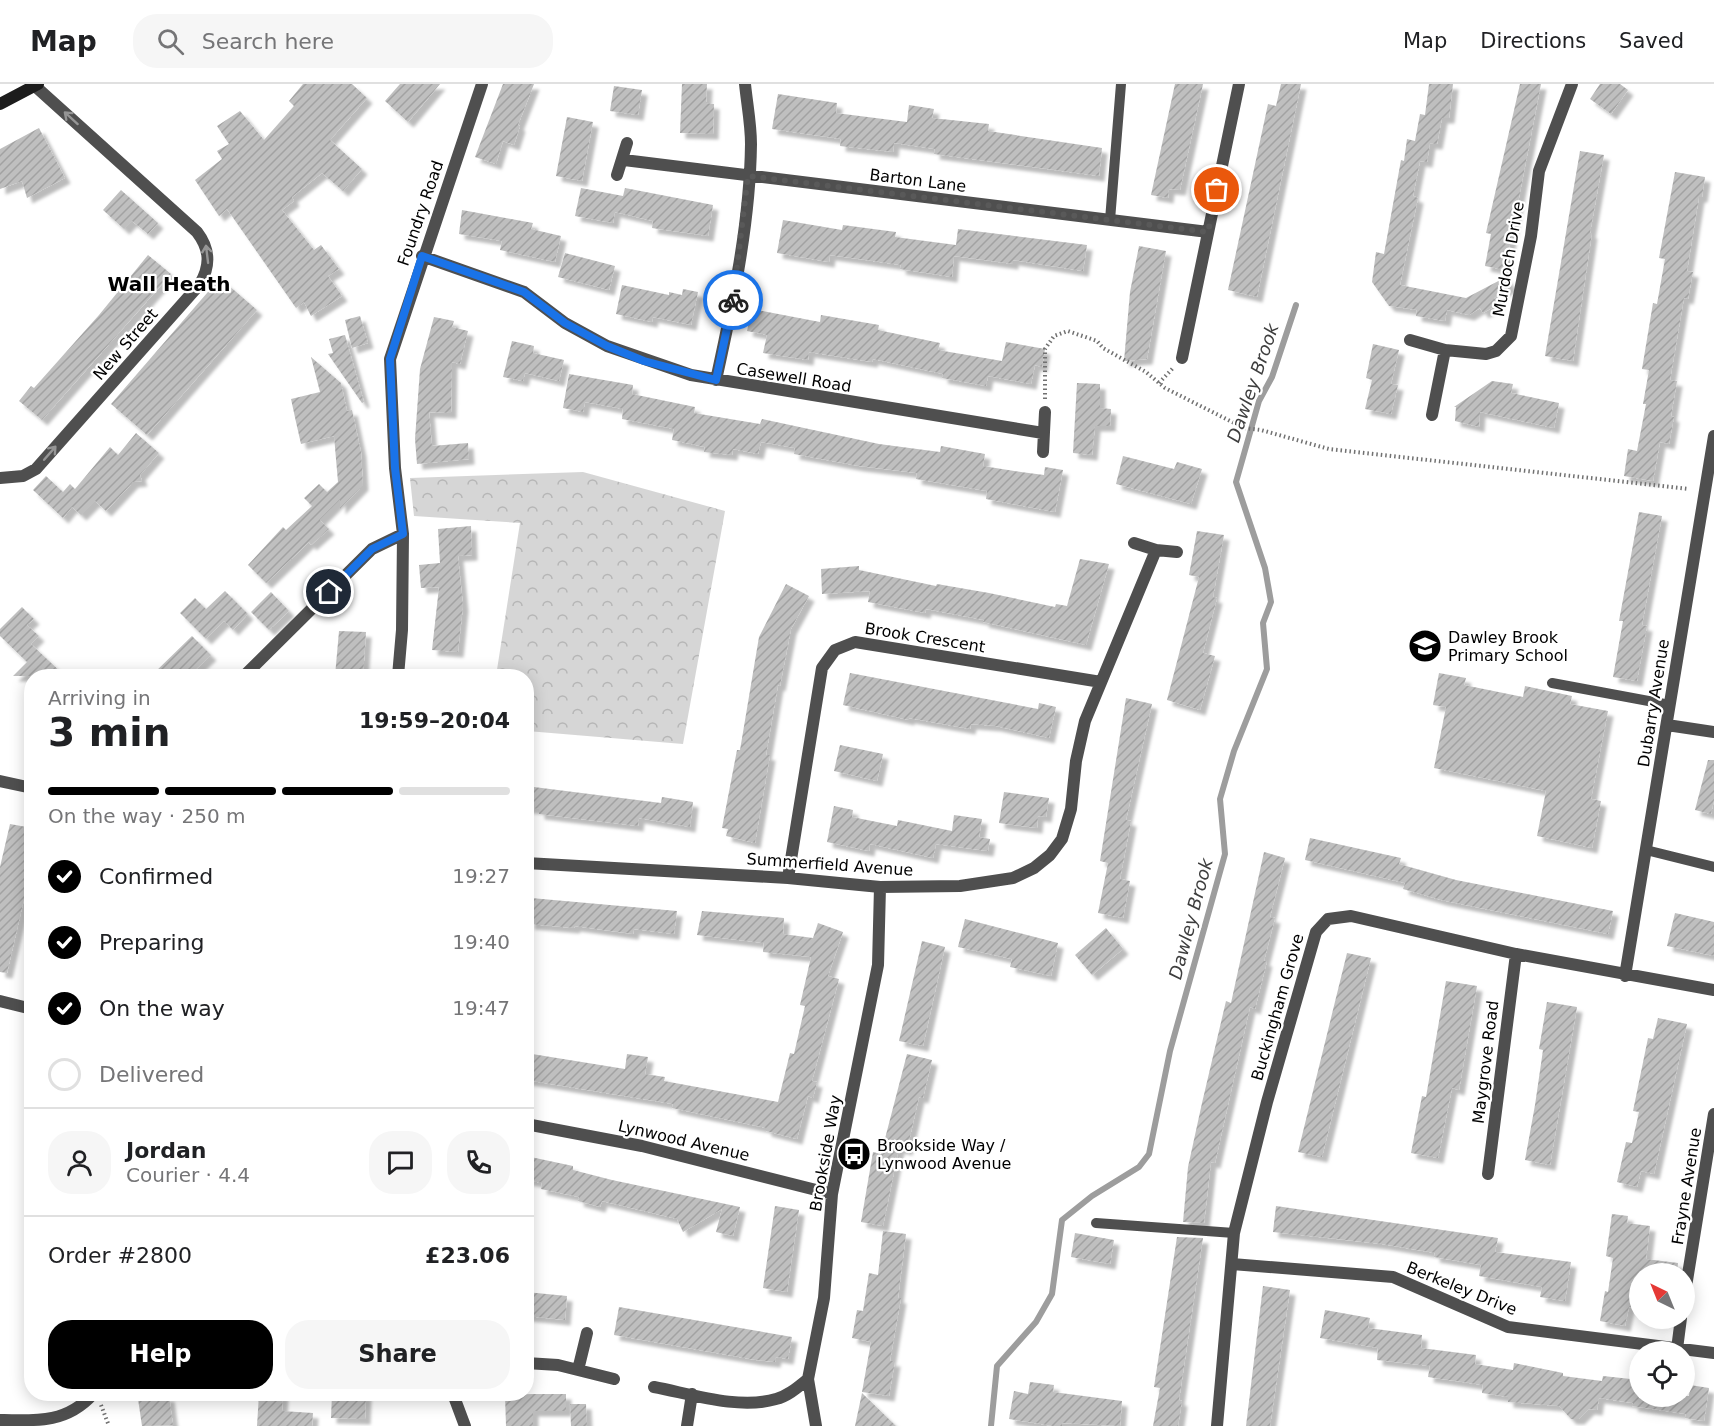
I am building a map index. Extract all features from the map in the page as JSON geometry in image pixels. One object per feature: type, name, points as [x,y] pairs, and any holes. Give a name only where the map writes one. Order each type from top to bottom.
[{"type":"main road","points":[[0,104],[36,85]]},
{"type":"street","name":"Foundry Road","points":[[399,669],[402,630],[403,534],[395,468],[390,359],[422,256],[482,84]]},
{"type":"street","points":[[716,380],[733,301],[748,176],[751,143],[745,84]]},
{"type":"street","points":[[1182,358],[1239,84]]},
{"type":"street","name":"Murdoch Drive","points":[[1410,340],[1445,350],[1486,354],[1496,351],[1511,336],[1531,236],[1539,171],[1572,84]]},
{"type":"street","name":"New Street","points":[[0,478],[23,476],[36,469],[200,284],[209,258],[208,249],[197,232],[36,85]]},
{"type":"street","points":[[617,175],[624,160],[627,143]]},
{"type":"street","name":"Barton Lane","points":[[624,160],[1208,232]]},
{"type":"street","name":"Casewell Road","points":[[422,256],[524,292],[565,323],[607,346],[644,361],[716,380],[1043,433]]},
{"type":"street","points":[[1432,414],[1445,350]]},
{"type":"street","points":[[1043,452],[1045,412]]},
{"type":"street","name":"Dubarry Avenue","points":[[1625,976],[1714,436]]},
{"type":"street","points":[[251,669],[372,549],[403,534]]},
{"type":"street","points":[[1134,543],[1156,550],[1177,552]]},
{"type":"street","name":"Summerfield Avenue","points":[[534,863],[788,878],[880,887],[960,886],[1013,878],[1034,868],[1050,855],[1062,839],[1071,809],[1085,720],[1156,550]]},
{"type":"street","name":"Brook Crescent","points":[[788,878],[822,668],[835,650],[855,642],[1101,682]]},
{"type":"street","points":[[1666,725],[1714,732]]},
{"type":"street","points":[[0,782],[24,786]]},
{"type":"street","name":"Brookside Way","points":[[816,1426],[808,1379],[824,1298],[832,1194],[878,965],[880,887]]},
{"type":"street","name":"Buckingham Grove","points":[[1217,1426],[1234,1233],[1267,1102],[1316,932],[1328,919],[1351,916],[1516,954],[1625,976],[1714,990]]},
{"type":"street","name":"Maygrove Road","points":[[1488,1174],[1516,954]]},
{"type":"street","points":[[0,1001],[24,1008]]},
{"type":"street","name":"Frayne Avenue","points":[[1690,1263],[1714,1114]]},
{"type":"street","name":"Lynwood Avenue","points":[[534,1126],[642,1146],[832,1194]]},
{"type":"street","name":"Berkeley Drive","points":[[1232,1264],[1393,1277],[1508,1327],[1629,1343]]},
{"type":"street","points":[[578,1370],[587,1333]]},
{"type":"street","name":"Berkeley Drive","points":[[1695,1351],[1714,1353]]},
{"type":"street","points":[[534,1364],[558,1365],[615,1379]]},
{"type":"street","points":[[654,1387],[728,1400],[764,1401],[778,1399],[808,1379]]},
{"type":"street","points":[[687,1426],[692,1394]]},
{"type":"street","points":[[0,1420],[43,1421],[64,1416],[87,1401]]},
{"type":"street","points":[[456,1401],[465,1426]]},
{"type":"lane","points":[[1110,220],[1120,84]]},
{"type":"lane","points":[[1552,683],[1670,705]]},
{"type":"lane","points":[[1646,850],[1714,867]]},
{"type":"lane","points":[[1096,1223],[1234,1233]]},
{"type":"path","points":[[1045,412],[1046,350],[1054,336],[1068,331],[1097,341],[1166,388],[1244,428],[1261,430],[1329,449],[1705,491]]},
{"type":"green space","points":[[583,472],[725,511],[683,744],[534,732],[534,669],[497,669],[520,523],[414,516],[410,478]]},
{"type":"building","points":[[303,84],[352,84],[367,98],[330,140],[362,169],[343,191],[322,173],[292,197],[294,201],[282,210],[314,250],[321,245],[339,269],[328,276],[342,296],[311,316],[304,302],[296,308],[227,209],[219,216],[195,180],[222,159],[217,151],[229,144],[217,126],[240,111],[264,140],[294,106],[289,101]]},
{"type":"building","points":[[400,84],[440,84],[408,122],[385,101]]},
{"type":"building","points":[[503,84],[534,84],[518,125],[520,126],[514,145],[503,141],[496,164],[475,157]]},
{"type":"building","points":[[682,84],[707,84],[706,103],[714,104],[713,134],[680,133]]},
{"type":"building","points":[[1175,84],[1203,84],[1180,190],[1169,189],[1168,198],[1151,195]]},
{"type":"building","points":[[1281,84],[1301,84],[1257,297],[1228,290],[1268,104],[1276,106]]},
{"type":"building","points":[[1429,84],[1453,84],[1449,118],[1442,118],[1437,144],[1430,143],[1427,162],[1420,161],[1413,196],[1418,198],[1400,285],[1466,298],[1506,277],[1511,286],[1494,298],[1499,304],[1483,313],[1480,308],[1469,315],[1447,310],[1445,321],[1416,316],[1417,310],[1389,306],[1372,282],[1376,252],[1384,254],[1407,139],[1415,141],[1420,114],[1425,115]]},
{"type":"building","points":[[1520,84],[1541,84],[1505,270],[1485,266],[1491,234],[1486,233]]},
{"type":"building","points":[[1600,84],[1620,84],[1628,90],[1611,114],[1590,99]]},
{"type":"building","points":[[614,86],[642,90],[638,115],[610,111]]},
{"type":"building","points":[[778,94],[837,103],[836,113],[907,122],[909,105],[934,109],[932,118],[989,124],[988,131],[1102,148],[1099,176],[934,154],[935,149],[894,143],[893,152],[840,146],[841,139],[772,129]]},
{"type":"building","points":[[567,117],[593,122],[582,181],[556,176]]},
{"type":"building","points":[[39,128],[65,178],[27,198],[22,181],[0,189],[0,149]]},
{"type":"building","points":[[1580,151],[1604,155],[1590,233],[1592,233],[1573,361],[1545,356]]},
{"type":"building","points":[[1675,172],[1705,177],[1702,197],[1699,197],[1687,271],[1693,272],[1688,299],[1684,298],[1670,380],[1677,381],[1671,416],[1674,417],[1669,444],[1660,442],[1653,481],[1624,476],[1628,449],[1637,451],[1646,404],[1643,404],[1649,370],[1642,369],[1653,303],[1657,304],[1665,259],[1659,258]]},
{"type":"building","points":[[581,188],[623,196],[625,188],[713,205],[708,236],[652,228],[653,221],[615,212],[613,223],[575,216]]},
{"type":"building","points":[[121,190],[158,223],[148,234],[132,221],[124,229],[103,210]]},
{"type":"building","points":[[462,210],[533,223],[531,229],[561,236],[555,262],[500,250],[502,241],[459,234]]},
{"type":"building","points":[[783,220],[842,230],[843,225],[896,232],[895,237],[956,245],[958,229],[1087,245],[1083,271],[1013,260],[1013,264],[954,256],[952,277],[900,269],[901,265],[830,255],[829,262],[777,253]]},
{"type":"building","points":[[1139,246],[1166,251],[1147,359],[1124,361],[1130,292]]},
{"type":"building","points":[[565,253],[615,266],[609,290],[558,277]]},
{"type":"building","points":[[148,255],[171,274],[42,420],[19,401],[31,386],[34,388],[99,315]]},
{"type":"building","points":[[220,278],[257,310],[147,435],[111,404]]},
{"type":"building","points":[[622,285],[669,295],[669,292],[682,295],[683,289],[698,292],[691,325],[653,317],[652,322],[616,314]]},
{"type":"building","points":[[752,309],[820,322],[821,315],[879,325],[878,330],[940,343],[938,350],[1002,361],[1006,342],[1045,349],[1042,367],[1035,365],[1031,384],[988,376],[986,386],[942,378],[943,374],[873,359],[872,362],[809,352],[808,360],[763,353],[767,335],[747,331]]},
{"type":"building","points":[[360,316],[368,343],[352,348],[345,320]]},
{"type":"building","points":[[434,317],[454,321],[452,327],[468,331],[460,364],[452,362],[451,413],[429,412],[432,446],[468,443],[469,459],[417,464],[415,439],[420,369]]},
{"type":"building","points":[[345,335],[364,402],[362,403],[328,354],[333,353],[329,339]]},
{"type":"building","points":[[512,341],[534,346],[533,353],[564,360],[559,381],[525,373],[523,381],[503,377]]},
{"type":"building","points":[[1373,344],[1399,350],[1391,384],[1398,385],[1391,414],[1365,409],[1372,380],[1366,378]]},
{"type":"building","points":[[311,357],[341,383],[347,411],[352,410],[361,452],[363,485],[340,509],[340,500],[320,520],[329,529],[311,545],[309,542],[266,583],[248,565],[283,527],[286,530],[312,506],[304,498],[319,484],[327,492],[338,482],[334,436],[301,444],[291,399],[320,392]]},
{"type":"building","points":[[569,374],[633,385],[632,394],[695,407],[694,413],[760,424],[762,419],[879,444],[940,452],[941,446],[985,454],[983,466],[1021,472],[1044,475],[1045,467],[1063,470],[1055,512],[986,499],[987,491],[916,479],[917,473],[859,466],[794,454],[795,448],[761,442],[758,454],[733,449],[732,455],[704,452],[705,447],[672,440],[674,429],[622,419],[623,409],[585,402],[583,412],[563,408]]},
{"type":"building","points":[[1492,381],[1513,384],[1511,393],[1559,403],[1554,428],[1480,412],[1479,427],[1455,421],[1456,407],[1454,407]]},
{"type":"building","points":[[1077,383],[1100,384],[1100,408],[1111,409],[1110,426],[1095,426],[1092,455],[1073,453]]},
{"type":"building","points":[[136,433],[159,453],[140,475],[142,481],[133,482],[106,511],[95,501],[81,515],[72,507],[63,518],[33,490],[46,476],[63,492],[70,484],[75,489],[110,447],[118,455]]},
{"type":"building","points":[[1123,456],[1174,469],[1177,462],[1202,469],[1191,504],[1116,484]]},
{"type":"building","points":[[1639,512],[1662,516],[1642,625],[1647,626],[1637,681],[1613,677],[1623,621],[1619,621]]},
{"type":"building","points":[[471,526],[472,555],[458,556],[463,606],[458,652],[432,650],[439,587],[421,588],[419,565],[440,563],[438,529]]},
{"type":"building","points":[[1197,531],[1224,535],[1213,597],[1217,598],[1203,653],[1215,656],[1200,710],[1167,700],[1199,577],[1189,575]]},
{"type":"building","points":[[1080,559],[1109,564],[1086,645],[983,622],[984,620],[926,609],[925,613],[868,602],[870,591],[822,594],[821,569],[859,566],[859,570],[936,586],[937,584],[989,593],[1055,607],[1056,604],[1067,606]]},
{"type":"building","points":[[786,584],[809,596],[791,629],[780,686],[778,685],[766,755],[770,755],[755,843],[726,836],[728,829],[722,828],[737,750],[740,750],[759,637]]},
{"type":"building","points":[[225,591],[248,614],[233,630],[224,621],[206,639],[180,613],[195,598],[206,609]]},
{"type":"building","points":[[271,592],[289,611],[269,630],[251,612]]},
{"type":"building","points":[[22,607],[34,619],[27,625],[39,636],[31,644],[58,669],[24,669],[24,676],[13,676],[27,662],[0,636],[0,629]]},
{"type":"building","points":[[339,631],[366,632],[363,669],[336,669]]},
{"type":"building","points":[[192,636],[211,655],[196,669],[158,669]]},
{"type":"building","points":[[850,673],[1038,709],[1039,703],[1056,707],[1049,738],[996,726],[971,724],[970,729],[909,718],[909,720],[843,705]]},
{"type":"building","points":[[1439,673],[1466,678],[1464,685],[1523,697],[1525,686],[1572,696],[1570,704],[1608,711],[1591,799],[1601,801],[1592,848],[1537,836],[1546,791],[1434,768],[1446,707],[1433,705]]},
{"type":"building","points":[[1126,698],[1152,704],[1126,820],[1131,821],[1120,879],[1130,881],[1123,918],[1098,913],[1108,863],[1100,861]]},
{"type":"building","points":[[840,745],[883,754],[877,781],[834,771]]},
{"type":"building","points":[[1708,760],[1714,760],[1714,800],[1711,814],[1695,810]]},
{"type":"building","points":[[534,787],[661,803],[662,797],[693,802],[690,827],[639,818],[638,826],[539,814],[539,809],[534,809]]},
{"type":"building","points":[[1004,792],[1049,798],[1046,817],[1038,816],[1037,828],[999,823]]},
{"type":"building","points":[[834,806],[853,810],[852,817],[897,826],[898,820],[952,831],[954,815],[982,819],[979,837],[990,839],[988,851],[936,844],[933,858],[870,844],[869,851],[827,842]]},
{"type":"building","points":[[10,824],[24,827],[24,899],[7,973],[0,972],[0,867]]},
{"type":"building","points":[[1310,838],[1401,858],[1399,864],[1456,880],[1613,911],[1608,934],[1441,900],[1403,889],[1405,883],[1305,860]]},
{"type":"building","points":[[1264,852],[1285,858],[1270,917],[1275,918],[1264,961],[1267,961],[1255,1009],[1250,1007],[1215,1163],[1211,1162],[1204,1223],[1183,1222],[1188,1167],[1202,1103],[1226,1001],[1231,1003]]},
{"type":"building","points":[[534,898],[677,911],[674,934],[634,929],[633,934],[575,926],[574,928],[534,924]]},
{"type":"building","points":[[702,911],[784,918],[783,934],[813,938],[818,923],[843,932],[828,976],[839,979],[812,1081],[817,1082],[813,1098],[808,1096],[797,1139],[766,1131],[766,1128],[672,1108],[673,1104],[534,1081],[534,1054],[625,1069],[627,1054],[648,1057],[645,1074],[665,1077],[664,1081],[778,1102],[790,1053],[794,1054],[805,1006],[800,1005],[811,957],[763,952],[764,943],[697,935]]},
{"type":"building","points":[[1675,913],[1714,922],[1714,956],[1667,946]]},
{"type":"building","points":[[965,919],[1058,943],[1051,976],[1010,967],[1012,959],[958,947]]},
{"type":"building","points":[[1106,928],[1123,949],[1092,975],[1075,955]]},
{"type":"building","points":[[922,941],[945,947],[923,1046],[899,1041]]},
{"type":"building","points":[[1347,953],[1371,958],[1322,1157],[1298,1152]]},
{"type":"building","points":[[1446,981],[1477,986],[1459,1090],[1452,1088],[1438,1158],[1411,1153],[1422,1096],[1426,1097]]},
{"type":"building","points":[[1547,1002],[1577,1007],[1550,1165],[1525,1160],[1543,1050],[1539,1049]]},
{"type":"building","points":[[1658,1018],[1687,1024],[1654,1174],[1641,1171],[1637,1187],[1617,1182],[1626,1142],[1632,1143],[1639,1112],[1633,1111],[1648,1038],[1653,1039]]},
{"type":"building","points":[[907,1054],[932,1060],[923,1098],[919,1097],[907,1150],[899,1148],[883,1226],[861,1222],[873,1152],[881,1154]]},
{"type":"building","points":[[534,1158],[573,1166],[573,1170],[612,1180],[740,1207],[733,1236],[716,1232],[722,1209],[683,1232],[677,1219],[602,1201],[600,1207],[578,1201],[579,1197],[541,1189],[542,1183],[534,1182]]},
{"type":"building","points":[[775,1206],[799,1210],[787,1292],[763,1288]]},
{"type":"building","points":[[1276,1206],[1498,1238],[1495,1252],[1571,1262],[1565,1301],[1540,1297],[1542,1287],[1479,1276],[1481,1265],[1434,1257],[1435,1253],[1382,1244],[1273,1232]]},
{"type":"building","points":[[1612,1214],[1628,1216],[1627,1223],[1650,1226],[1646,1259],[1678,1263],[1629,1263],[1629,1307],[1625,1326],[1600,1321],[1605,1291],[1608,1292],[1613,1258],[1606,1256]]},
{"type":"building","points":[[883,1231],[906,1234],[898,1298],[901,1298],[890,1361],[895,1361],[889,1396],[862,1392],[871,1342],[852,1338],[857,1310],[863,1311],[869,1273],[878,1275]]},
{"type":"building","points":[[1075,1233],[1114,1240],[1110,1264],[1071,1257]]},
{"type":"building","points":[[1177,1237],[1203,1238],[1179,1400],[1182,1401],[1178,1426],[1153,1426],[1160,1388],[1154,1387]]},
{"type":"building","points":[[1263,1286],[1290,1290],[1270,1426],[1246,1426]]},
{"type":"building","points":[[534,1293],[567,1296],[565,1320],[534,1317]]},
{"type":"building","points":[[619,1307],[792,1337],[788,1359],[776,1357],[775,1362],[756,1360],[614,1335]]},
{"type":"building","points":[[1325,1310],[1370,1318],[1368,1328],[1422,1335],[1421,1348],[1476,1355],[1475,1364],[1513,1370],[1514,1363],[1563,1373],[1563,1376],[1602,1381],[1603,1376],[1629,1379],[1629,1402],[1599,1398],[1597,1410],[1589,1409],[1579,1419],[1571,1419],[1559,1406],[1508,1402],[1508,1397],[1482,1393],[1483,1385],[1428,1377],[1430,1366],[1377,1360],[1378,1348],[1320,1338]]},
{"type":"building","points":[[1030,1382],[1054,1385],[1053,1392],[1122,1401],[1120,1426],[1062,1423],[1062,1426],[1053,1426],[1009,1419],[1014,1391],[1028,1394]]},
{"type":"building","points":[[1695,1386],[1709,1388],[1704,1421],[1685,1418],[1686,1414],[1639,1407],[1695,1407]]},
{"type":"building","points":[[862,1393],[896,1426],[855,1426]]},
{"type":"building","points":[[534,1394],[566,1394],[566,1411],[533,1411],[533,1426],[506,1426],[505,1401],[534,1401]]},
{"type":"building","points":[[138,1401],[170,1401],[173,1425],[142,1426]]},
{"type":"building","points":[[259,1401],[283,1401],[282,1411],[313,1413],[312,1426],[257,1426]]},
{"type":"building","points":[[332,1401],[366,1401],[365,1419],[331,1418]]},
{"type":"building","points":[[570,1404],[586,1404],[587,1426],[571,1426]]},
{"type":"waterway","name":"Dawley Brook","points":[[991,1426],[997,1366],[1036,1322],[1052,1294],[1062,1220],[1092,1196],[1139,1167],[1149,1154],[1170,1051],[1225,854],[1220,799],[1234,751],[1267,669],[1263,623],[1271,602],[1265,568],[1236,482],[1259,401],[1272,377],[1296,305]]},
{"type":"way so far","points":[[733,300],[748,176],[1208,232],[1217,190]]},
{"type":"place","name":"Dawley Brook Primary School","points":[[1425,646]]},
{"type":"place","name":"Brookside Way / Lynwood Avenue","points":[[854,1154]]},
{"type":"district","name":"Wall Heath","points":[[169,284]]},
{"type":"route","points":[[329,592],[372,549],[389,538],[403,534],[395,468],[389,386],[390,359],[422,256],[524,292],[565,323],[607,346],[644,361],[716,380],[733,300]]}]
